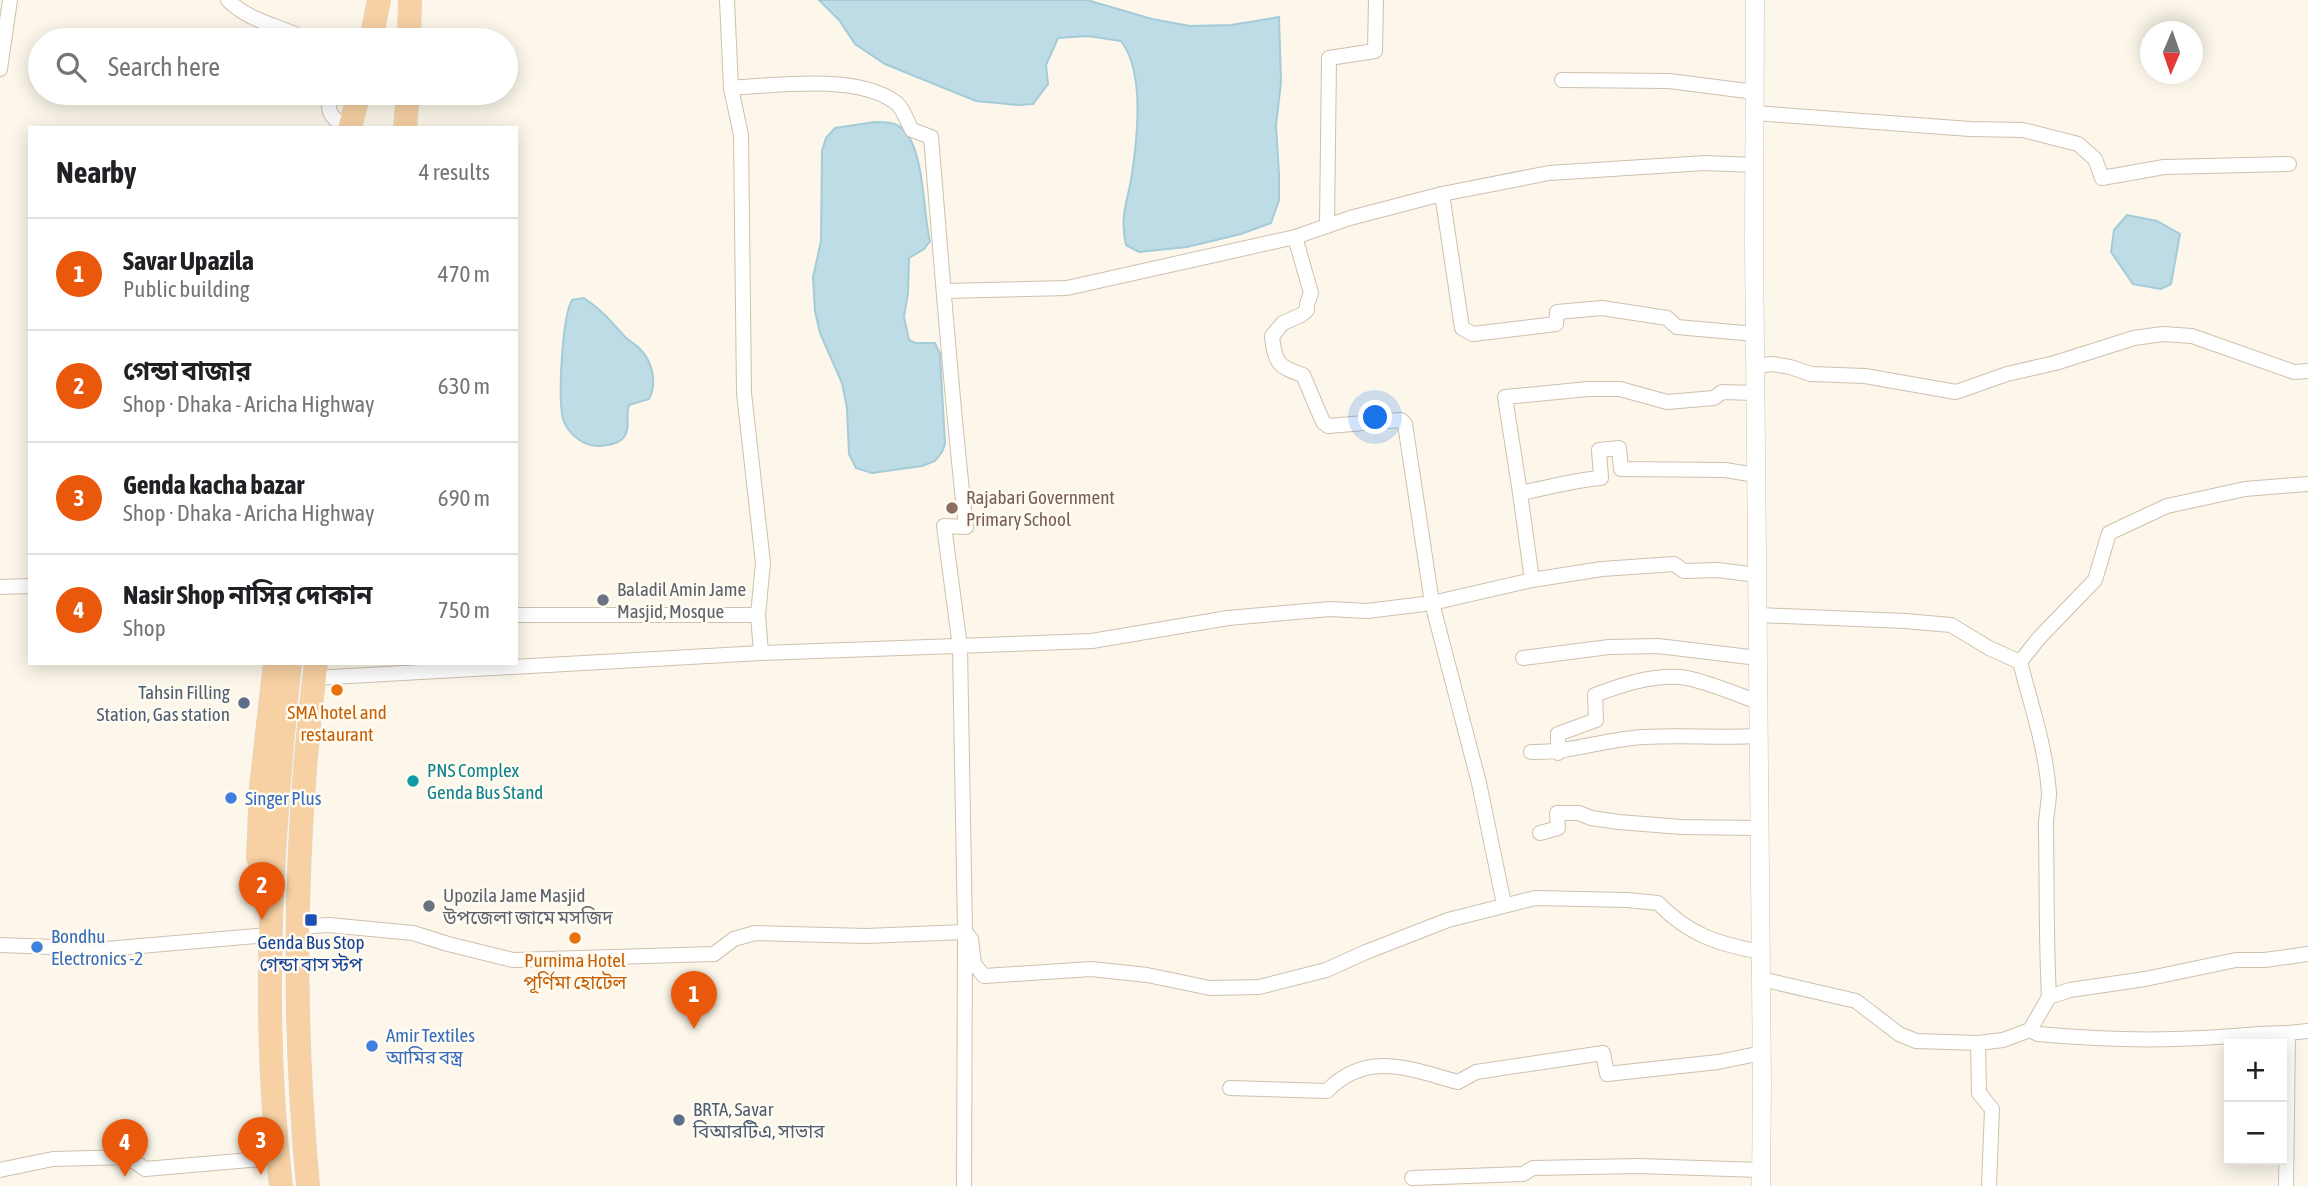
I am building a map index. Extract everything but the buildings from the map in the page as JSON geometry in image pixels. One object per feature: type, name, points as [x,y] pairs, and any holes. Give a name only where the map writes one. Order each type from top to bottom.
[{"type":"highway","points":[[373,28],[379,0]]},
{"type":"highway","points":[[409,28],[410,0]]},
{"type":"highway","points":[[349,126],[355,105]]},
{"type":"highway","points":[[405,126],[407,105]]},
{"type":"highway","points":[[266,1186],[259,1107],[257,936],[261,787],[275,665]]},
{"type":"highway","points":[[281,1186],[276,1147],[272,1062],[270,932],[276,808],[290,665]]},
{"type":"highway","points":[[308,1186],[299,1046],[297,927],[311,668]]},
{"type":"highway","points":[[295,1186],[285,1029],[284,932],[292,764],[311,668]]},
{"type":"street","points":[[0,69],[10,0]]},
{"type":"street","points":[[228,0],[252,19],[276,28]]},
{"type":"street","points":[[727,0],[731,88],[741,135],[744,393],[763,563],[758,615],[761,653]]},
{"type":"street","points":[[1327,226],[1329,58],[1375,51],[1376,0]]},
{"type":"street","points":[[1412,1178],[1523,1174],[1533,1168],[1639,1166],[1761,1178],[1755,0]]},
{"type":"street","points":[[1563,80],[1669,81],[1755,92]]},
{"type":"street","points":[[731,88],[799,84],[848,85],[897,103],[912,130],[931,137],[951,393],[967,527],[944,526],[960,647],[965,932],[964,1186]]},
{"type":"street","points":[[328,105],[332,117],[345,126]]},
{"type":"street","points":[[1755,113],[1970,129],[2023,130],[2078,144],[2095,159],[2102,178],[2164,167],[2290,164]]},
{"type":"street","points":[[945,291],[1067,288],[1295,237],[1350,218],[1442,194],[1549,173],[1705,163],[1754,165]]},
{"type":"street","points":[[1442,194],[1462,328],[1473,334],[1556,324],[1557,312],[1602,308],[1667,318],[1677,327],[1755,334]]},
{"type":"street","points":[[1295,237],[1311,293],[1307,310],[1283,323],[1272,336],[1274,357],[1283,369],[1303,375],[1323,422],[1328,426],[1401,420],[1405,424],[1432,603],[1479,783],[1504,904]]},
{"type":"street","points":[[1755,366],[1790,367],[1811,374],[1866,376],[1956,392],[2007,374],[2055,363],[2134,338],[2163,334],[2192,336],[2294,372],[2308,371]]},
{"type":"street","points":[[1532,580],[1506,397],[1588,389],[1620,389],[1667,402],[1714,398],[1722,392],[1755,393]]},
{"type":"street","points":[[1520,494],[1570,481],[1601,478],[1599,450],[1619,449],[1621,468],[1725,470],[1756,475]]},
{"type":"street","points":[[2020,662],[2039,638],[2095,580],[2109,533],[2167,506],[2245,489],[2308,484]]},
{"type":"street","points":[[518,661],[1092,641],[1228,618],[1330,609],[1367,611],[1432,603],[1532,580],[1559,578],[1602,569],[1674,564],[1684,572],[1718,570],[1757,575]]},
{"type":"street","points":[[0,587],[28,586]]},
{"type":"street","points":[[518,614],[758,615]]},
{"type":"street","points":[[1758,615],[1951,625],[1989,648],[2020,662]]},
{"type":"street","points":[[1523,658],[1609,647],[1658,646],[1758,658]]},
{"type":"street","points":[[2020,662],[2039,736],[2049,796],[2046,826],[2049,997],[2029,1030]]},
{"type":"street","points":[[311,668],[401,665]]},
{"type":"street","points":[[1558,753],[1559,734],[1596,720],[1595,695],[1625,684],[1653,678],[1681,677],[1758,702]]},
{"type":"street","points":[[1531,752],[1558,753],[1597,743],[1644,737],[1759,736]]},
{"type":"street","points":[[1540,832],[1558,828],[1558,813],[1579,813],[1591,818],[1619,822],[1681,827],[1760,828]]},
{"type":"street","points":[[965,932],[971,939],[974,964],[984,976],[1091,969],[1147,975],[1210,988],[1259,987],[1326,970],[1448,919],[1504,904],[1550,897],[1658,903],[1673,919],[1700,936],[1735,947],[1761,951]]},
{"type":"street","points":[[297,927],[329,925],[414,933],[513,960],[714,954],[734,939],[755,933],[866,936],[965,932]]},
{"type":"street","points":[[0,945],[106,949],[257,936]]},
{"type":"street","points":[[2049,997],[2070,990],[2145,979],[2236,960],[2265,960],[2308,954]]},
{"type":"street","points":[[1761,979],[1856,1001],[1899,1034],[1916,1041],[1978,1043],[2003,1040],[2029,1030],[2051,1035],[2119,1040],[2308,1031]]},
{"type":"street","points":[[2286,1186],[2288,1033]]},
{"type":"street","points":[[1978,1043],[1979,1093],[1992,1109],[1989,1186]]},
{"type":"street","points":[[1230,1088],[1327,1091],[1341,1076],[1360,1069],[1393,1065],[1458,1082],[1476,1072],[1603,1054],[1607,1074],[1718,1062],[1762,1053]]},
{"type":"street","points":[[0,1170],[53,1160],[128,1157],[145,1169],[263,1159]]},
{"type":"water","points":[[819,0],[1087,0],[1152,19],[1190,26],[1231,25],[1279,17],[1281,82],[1276,125],[1279,200],[1271,223],[1241,234],[1187,247],[1139,252],[1126,245],[1124,219],[1133,165],[1138,109],[1134,71],[1121,41],[1088,36],[1058,38],[1046,65],[1048,84],[1033,104],[976,101],[885,64],[855,44],[839,20]]},
{"type":"water","points":[[875,122],[895,124],[906,133],[918,161],[930,241],[924,249],[909,258],[904,317],[909,340],[915,343],[935,343],[940,354],[945,444],[935,461],[922,466],[872,473],[856,468],[849,454],[847,408],[842,383],[820,333],[815,311],[813,277],[821,241],[822,151],[826,138],[835,128]]},
{"type":"water","points":[[2127,215],[2157,221],[2180,234],[2171,284],[2161,289],[2133,284],[2111,252],[2114,230]]},
{"type":"water","points":[[584,298],[643,352],[652,372],[653,386],[649,399],[629,405],[624,437],[610,445],[594,446],[583,442],[565,425],[563,419],[562,358],[566,323],[572,300]]},
{"type":"place","name":"Rajabari Government Primary School","points":[[952,508]]},
{"type":"place","name":"Baladil Amin Jame Masjid, Mosque","points":[[603,600]]},
{"type":"place","name":"SMA hotel and restaurant","points":[[337,690]]},
{"type":"place","name":"Tahsin Filling Station, Gas station","points":[[244,703]]},
{"type":"place","name":"PNS Complex Genda Bus Stand","points":[[413,781]]},
{"type":"place","name":"Singer Plus","points":[[231,798]]},
{"type":"place","name":"Upozila Jame Masjid উপজেলা জামে মসজিদ","points":[[429,906]]},
{"type":"place","name":"গেন্ডা বাজার","points":[[262,920]]},
{"type":"place","name":"Genda Bus Stop গেন্ডা বাস স্টপ","points":[[311,920]]},
{"type":"place","name":"Purnima Hotel পূর্ণিমা হোটেল","points":[[575,938]]},
{"type":"place","name":"Bondhu Electronics -2","points":[[37,947]]},
{"type":"place","name":"Savar Upazila","points":[[694,1029]]},
{"type":"place","name":"Amir Textiles আমির বস্ত্র","points":[[372,1046]]},
{"type":"place","name":"BRTA, Savar বিআরটিএ, সাভার","points":[[679,1120]]},
{"type":"place","name":"Genda kacha bazar","points":[[261,1175]]},
{"type":"place","name":"Nasir Shop নাসির দোকান","points":[[125,1177]]}]
